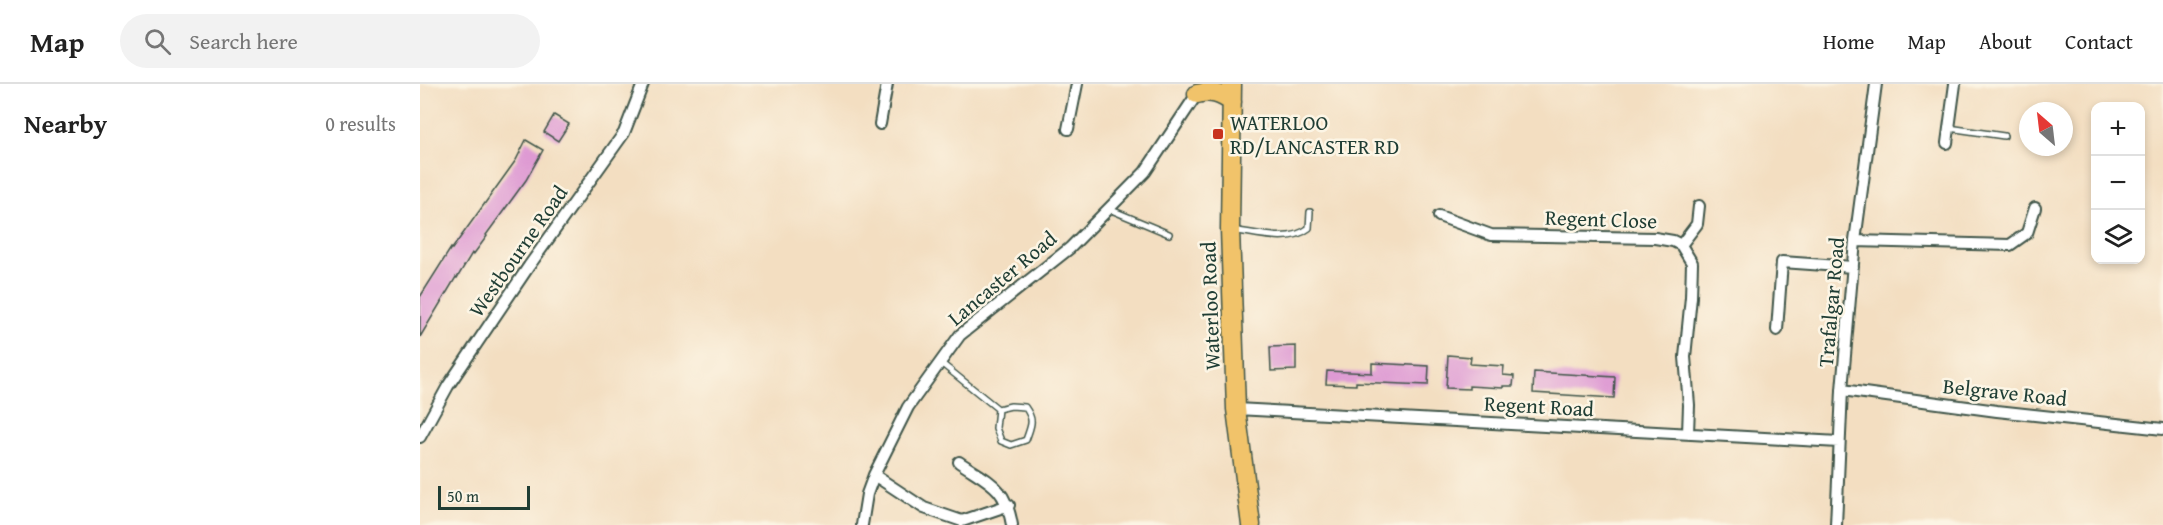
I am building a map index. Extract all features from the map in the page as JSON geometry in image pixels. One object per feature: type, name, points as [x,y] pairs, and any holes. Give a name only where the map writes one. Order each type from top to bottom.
[{"type":"highway","name":"Waterloo Road","points":[[1232,84],[1230,229],[1236,409],[1251,525]]},
{"type":"highway","points":[[1200,89],[1232,102]]},
{"type":"street","name":"Westbourne Road","points":[[420,437],[448,386],[529,266],[624,133],[643,84]]},
{"type":"street","points":[[880,124],[887,84]]},
{"type":"street","points":[[1068,129],[1077,84]]},
{"type":"street","name":"Trafalgar Road","points":[[1836,525],[1842,390],[1853,267],[1876,84]]},
{"type":"street","points":[[1947,143],[1955,84]]},
{"type":"street","name":"Lancaster Road","points":[[862,525],[867,494],[874,475],[909,407],[960,335],[1070,248],[1109,209],[1145,172],[1200,89]]},
{"type":"street","points":[[1681,245],[1697,224],[1699,206]]},
{"type":"street","points":[[1856,241],[2010,245],[2027,233],[2035,208]]},
{"type":"street","name":"Regent Close","points":[[1439,216],[1491,235],[1655,238],[1681,245],[1692,263],[1685,357],[1689,405],[1688,433]]},
{"type":"street","points":[[1777,330],[1782,262],[1853,267]]},
{"type":"street","name":"Belgrave Road","points":[[1842,390],[1997,411],[2163,429]]},
{"type":"street","name":"Regent Road","points":[[1236,409],[1839,442]]},
{"type":"street","points":[[959,462],[998,488],[1009,506],[1012,525]]},
{"type":"street","points":[[874,475],[924,508],[963,521],[1009,506]]},
{"type":"lane","points":[[1949,128],[2004,136]]},
{"type":"lane","points":[[1109,209],[1169,234]]},
{"type":"lane","points":[[1230,229],[1295,236],[1310,228],[1310,212]]},
{"type":"lane","points":[[941,363],[998,409]]},
{"type":"lane","points":[[1011,406],[1025,408],[1032,417],[1026,440],[1011,445],[1001,441],[996,428],[998,409],[1011,406]]},
{"type":"building","points":[[554,115],[569,124],[558,141],[544,132]]},
{"type":"building","points":[[526,140],[543,150],[526,180],[456,277],[420,337],[420,297],[451,248],[516,160]]},
{"type":"building","points":[[1296,346],[1296,370],[1271,371],[1270,347]]},
{"type":"building","points":[[1448,355],[1471,357],[1470,364],[1504,366],[1503,375],[1514,376],[1513,386],[1446,388]]},
{"type":"building","points":[[1372,363],[1429,366],[1428,385],[1356,382],[1356,385],[1326,384],[1327,371],[1372,373]]},
{"type":"building","points":[[1534,372],[1615,377],[1614,398],[1533,393]]},
{"type":"place","name":"WATERLOO RD/LANCASTER RD","points":[[1218,134]]}]
